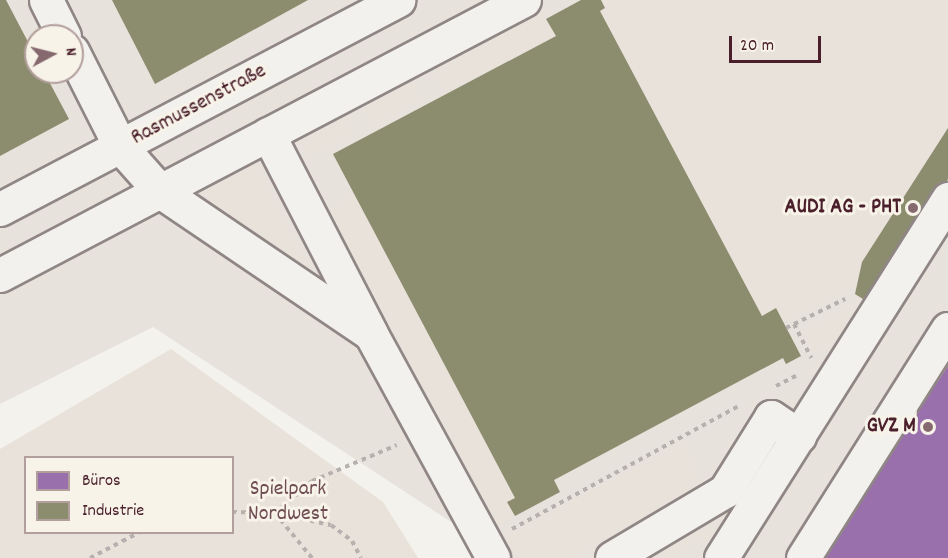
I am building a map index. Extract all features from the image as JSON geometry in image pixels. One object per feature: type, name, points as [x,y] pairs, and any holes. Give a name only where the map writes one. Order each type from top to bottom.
[{"type":"street","points":[[46,0],[58,24]]},
{"type":"street","name":"Rasmussenstraße","points":[[0,209],[398,0]]},
{"type":"street","points":[[0,275],[524,0]]},
{"type":"street","points":[[84,75],[120,146],[160,191],[371,334]]},
{"type":"street","points":[[268,134],[371,334],[489,550]]},
{"type":"street","points":[[612,558],[738,500],[799,436],[829,367],[948,199]]},
{"type":"street","points":[[803,558],[948,329]]},
{"type":"street","points":[[765,401],[799,436]]},
{"type":"street","points":[[721,558],[765,401]]},
{"type":"path","points":[[786,328],[855,294]]},
{"type":"path","points":[[489,550],[829,367],[794,324]]},
{"type":"path","points":[[275,513],[312,481],[425,433]]},
{"type":"path","points":[[234,512],[275,513],[331,525],[352,541],[361,558]]},
{"type":"path","points":[[275,513],[312,558]]},
{"type":"path","points":[[90,558],[136,534]]},
{"type":"shaded area","points":[[0,0],[948,0],[948,558],[478,558],[465,531],[153,327],[0,404]]},
{"type":"green space","points":[[601,0],[948,0],[948,128],[857,285],[783,321],[776,309],[762,316],[600,11],[605,8]]},
{"type":"green space","points":[[540,4],[556,36],[446,92],[430,60]]},
{"type":"green space","points":[[405,75],[419,100],[374,125],[360,100]]},
{"type":"green space","points":[[339,112],[353,136],[306,155],[305,133]]},
{"type":"green space","points":[[253,160],[315,280],[207,198],[207,181]]},
{"type":"green space","points":[[354,193],[515,498],[508,502],[515,516],[495,525],[330,213]]},
{"type":"green space","points":[[854,305],[866,312],[840,339],[815,352],[804,332]]},
{"type":"green space","name":"Spielpark Nordwest","points":[[171,349],[383,502],[418,558],[0,558],[0,449]]},
{"type":"green space","points":[[685,442],[697,478],[686,498],[570,558],[516,558],[504,537]]},
{"type":"green space","points":[[722,514],[726,524],[711,545],[694,535],[677,558],[648,558]]},
{"type":"building: Büros","name":"GVZ M","points":[[948,366],[948,558],[825,558],[867,488]]},
{"type":"building: Industrie","points":[[0,0],[6,0],[24,34],[24,84],[50,84],[69,119],[0,156]]},
{"type":"building: Industrie","points":[[112,0],[308,0],[155,84]]},
{"type":"building: Industrie","points":[[581,0],[601,0],[605,8],[600,11],[762,316],[776,308],[801,356],[786,364],[783,358],[554,480],[560,492],[515,516],[507,502],[515,498],[333,154],[556,36],[546,19]]},
{"type":"building: Industrie","name":"AUDI AG - PHT","points":[[948,128],[948,179],[871,304],[855,294],[862,262]]},
{"type":"place","name":"AUDI AG - PHT","points":[[913,208]]},
{"type":"place","name":"GVZ M","points":[[928,427]]}]
